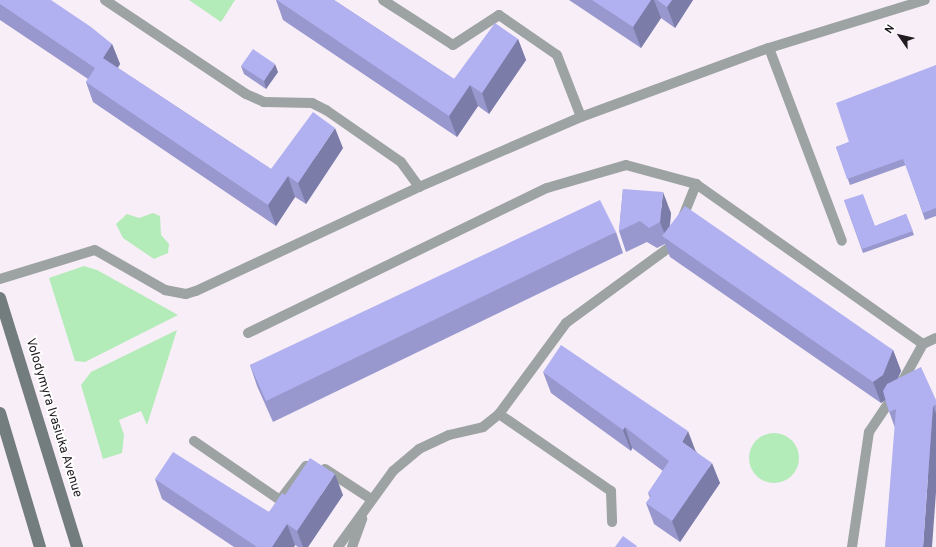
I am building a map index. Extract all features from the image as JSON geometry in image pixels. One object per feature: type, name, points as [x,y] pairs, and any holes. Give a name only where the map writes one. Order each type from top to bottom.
[{"type":"main road","name":"Volodymyra Ivasiuka Avenue","points":[[0,298],[77,547]]},
{"type":"main road","points":[[0,413],[40,547]]},
{"type":"lane","points":[[105,0],[246,94],[264,102],[312,103],[326,110],[400,162],[419,188]]},
{"type":"lane","points":[[383,0],[453,45],[499,15],[557,55],[581,117]]},
{"type":"lane","points":[[0,278],[95,250],[165,290],[186,294],[419,188],[581,117],[769,48],[925,0]]},
{"type":"lane","points":[[769,48],[842,241]]},
{"type":"lane","points":[[248,333],[547,188],[626,166],[696,184],[923,344]]},
{"type":"lane","points":[[678,228],[696,184]]},
{"type":"lane","points":[[338,547],[370,499],[393,471],[419,449],[449,435],[483,427],[499,414],[566,323],[667,249]]},
{"type":"lane","points":[[902,382],[923,344],[936,338]]},
{"type":"lane","points":[[852,547],[869,432],[889,402]]},
{"type":"lane","points":[[499,414],[611,491],[612,522]]},
{"type":"lane","points":[[194,441],[280,500],[310,459],[370,499]]},
{"type":"lane","points":[[352,547],[370,499]]},
{"type":"green space","points":[[189,0],[235,0],[221,22]]},
{"type":"green space","points":[[153,213],[160,216],[161,235],[169,244],[168,253],[154,259],[123,238],[116,224],[127,214],[139,218]]},
{"type":"green space","points":[[84,266],[97,270],[178,315],[85,362],[75,361],[49,278]]},
{"type":"green space","points":[[177,330],[147,425],[141,411],[119,420],[124,435],[122,453],[103,459],[81,385],[91,372]]},
{"type":"green space","points":[[779,433],[784,434],[792,440],[798,448],[798,468],[792,476],[784,482],[769,483],[764,482],[756,476],[750,468],[749,453],[750,448],[756,440],[764,434]]},
{"type":"building","points":[[0,0],[51,0],[91,27],[112,44],[103,58],[271,169],[313,112],[335,128],[298,183],[288,176],[268,205],[86,82],[95,68],[0,4]]},
{"type":"building","points":[[277,0],[334,0],[454,79],[495,23],[518,39],[482,93],[470,85],[449,116]]},
{"type":"building","points":[[592,0],[651,0],[633,27]]},
{"type":"building","points":[[657,0],[672,0],[667,7]]},
{"type":"building","points":[[253,49],[275,64],[264,81],[241,66]]},
{"type":"building","points":[[936,65],[936,208],[923,213],[903,159],[847,179],[836,147],[849,142],[836,103]]},
{"type":"building","points":[[623,189],[663,192],[660,222],[649,228],[640,221],[619,231]]},
{"type":"building","points":[[863,194],[875,226],[906,214],[913,231],[862,249],[844,200]]},
{"type":"building","points":[[600,200],[616,232],[266,401],[250,365]]},
{"type":"building","points":[[685,206],[893,350],[883,375],[873,382],[662,236]]},
{"type":"building","points":[[561,345],[688,431],[682,442],[712,463],[672,521],[646,503],[651,496],[648,493],[669,461],[625,427],[623,430],[543,372]]},
{"type":"building","points":[[921,367],[936,400],[936,405],[933,406],[923,547],[885,547],[896,409],[889,412],[883,391],[887,384]]},
{"type":"building","points":[[173,452],[269,512],[282,493],[285,495],[310,458],[335,474],[297,531],[287,524],[272,547],[257,547],[155,479]]},
{"type":"building","points":[[623,536],[637,546],[615,547]]}]
